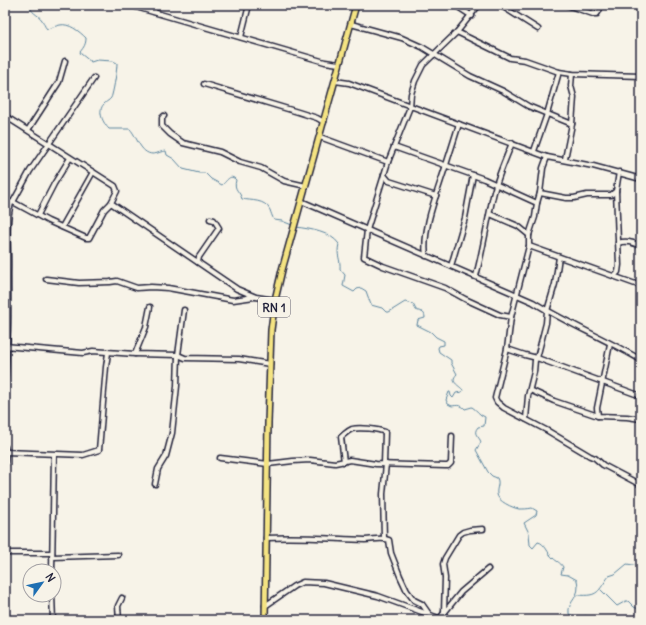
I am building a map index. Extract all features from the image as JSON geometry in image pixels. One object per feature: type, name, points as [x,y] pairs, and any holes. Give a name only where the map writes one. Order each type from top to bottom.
[{"type":"main road","name":"RN 1","points":[[265,620],[271,330],[275,300],[356,5]]},
{"type":"street","points":[[129,5],[325,62],[339,64]]},
{"type":"street","points":[[154,12],[155,5]]},
{"type":"street","points":[[241,37],[249,5]]},
{"type":"street","points":[[455,5],[472,16]]},
{"type":"street","points":[[479,5],[472,16],[423,65],[415,80],[411,94],[410,106],[388,162],[367,230],[364,258],[445,288],[500,315],[511,317]]},
{"type":"street","points":[[500,5],[538,29]]},
{"type":"street","points":[[567,5],[593,14],[597,14],[600,11],[601,5]]},
{"type":"street","points":[[351,24],[402,38],[422,47],[470,76],[502,91],[528,106],[572,124]]},
{"type":"street","points":[[457,32],[510,58],[525,60],[559,72],[572,74],[641,76]]},
{"type":"street","points":[[28,130],[59,82],[66,61]]},
{"type":"street","points":[[534,151],[547,114],[559,72]]},
{"type":"street","points":[[565,159],[572,124],[574,97],[571,86],[572,74]]},
{"type":"street","points":[[5,405],[8,267],[7,244],[9,210],[30,171],[94,78]]},
{"type":"street","points":[[335,81],[349,83],[547,157],[565,159],[641,179]]},
{"type":"street","points":[[204,84],[317,118],[324,122]]},
{"type":"street","points":[[5,116],[115,186],[117,191],[88,238],[5,200]]},
{"type":"street","points":[[164,116],[162,118],[162,126],[183,143],[220,152],[240,162],[261,168],[284,181],[306,186]]},
{"type":"street","points":[[426,256],[424,244],[425,238],[436,196],[459,124]]},
{"type":"street","points":[[320,137],[388,162]]},
{"type":"street","points":[[476,276],[496,184],[512,143]]},
{"type":"street","points":[[394,147],[496,184],[537,203]]},
{"type":"street","points":[[547,157],[543,168],[540,193],[529,235],[529,246],[518,295],[511,317],[507,349],[495,398],[504,408],[596,458],[603,465],[640,483]]},
{"type":"street","points":[[38,216],[54,184],[70,158]]},
{"type":"street","points":[[62,227],[93,172]]},
{"type":"street","points":[[614,276],[618,272],[619,265],[616,191],[618,172]]},
{"type":"street","points":[[384,175],[389,181],[436,196]]},
{"type":"street","points":[[451,266],[465,218],[473,175]]},
{"type":"street","points":[[540,193],[574,198],[587,195],[611,194],[616,191]]},
{"type":"street","points":[[301,201],[533,302],[547,311],[610,344],[621,348],[641,360]]},
{"type":"street","points":[[111,203],[237,290],[275,300]]},
{"type":"street","points":[[490,214],[518,226],[529,235]]},
{"type":"street","points":[[198,262],[199,257],[219,228],[214,220],[210,219]]},
{"type":"street","points":[[618,243],[623,241],[631,242],[641,246]]},
{"type":"street","points":[[529,246],[641,286]]},
{"type":"street","points":[[526,419],[526,410],[535,360],[537,358],[546,323],[547,311],[559,257]]},
{"type":"street","points":[[46,279],[79,283],[117,281],[137,288],[168,288],[233,300],[256,296]]},
{"type":"street","points":[[135,354],[146,327],[150,308]]},
{"type":"street","points":[[155,484],[158,469],[166,456],[172,433],[177,386],[178,355],[184,310]]},
{"type":"street","points":[[598,416],[597,408],[610,344]]},
{"type":"street","points":[[6,346],[83,353],[93,351],[108,353],[178,355],[185,358],[239,360],[270,364]]},
{"type":"street","points":[[507,349],[537,358],[641,396]]},
{"type":"street","points":[[5,465],[6,450],[83,455],[99,450],[108,353]]},
{"type":"street","points":[[530,390],[554,401],[598,416],[641,419]]},
{"type":"street","points":[[344,462],[341,437],[346,432],[355,429],[380,430],[385,432],[385,464],[382,494],[384,538]]},
{"type":"street","points":[[220,458],[268,464],[310,460],[335,463],[350,460],[376,464],[448,466],[451,462],[452,455],[452,436]]},
{"type":"street","points":[[52,563],[54,454]]},
{"type":"street","points":[[265,606],[294,586],[303,582],[313,582],[334,584],[378,596],[442,619],[444,612],[445,578],[443,564],[445,558],[459,535],[463,532],[483,529]]},
{"type":"street","points":[[266,538],[365,540],[384,538],[389,540],[391,553],[407,591],[414,600],[422,604],[429,614]]},
{"type":"street","points":[[5,553],[118,555]]},
{"type":"street","points":[[444,612],[461,592],[488,569]]},
{"type":"street","points":[[119,620],[118,606],[122,598]]},
{"type":"street","points":[[52,603],[53,620]]},
{"type":"waterway","points":[[5,6],[11,7],[13,5]]},
{"type":"waterway","points":[[30,5],[31,10],[42,20],[47,29],[60,25],[67,25],[83,35],[86,38],[86,42],[80,52],[91,62],[97,60],[113,61],[117,63],[112,97],[104,104],[101,110],[103,120],[109,129],[130,129],[145,151],[153,154],[166,151],[167,155],[174,159],[183,169],[205,173],[211,179],[222,185],[230,177],[234,178],[236,180],[235,186],[242,199],[258,201],[265,204],[268,206],[274,220],[292,225]]},
{"type":"waterway","points":[[296,227],[326,234],[339,244],[338,252],[340,269],[345,275],[343,286],[354,292],[361,288],[366,291],[371,305],[382,308],[386,312],[389,312],[405,302],[413,304],[416,310],[424,314],[425,318],[418,320],[417,325],[444,341],[444,345],[439,346],[438,348],[439,352],[451,360],[457,374],[454,381],[463,390],[462,392],[456,393],[453,398],[449,392],[446,400],[448,404],[452,406],[458,405],[465,409],[472,407],[485,417],[484,426],[476,429],[476,435],[481,442],[476,450],[488,472],[497,478],[498,497],[502,502],[513,507],[519,509],[532,508],[537,511],[536,515],[524,523],[529,533],[530,545],[533,548],[538,542],[543,544],[551,556],[563,567],[561,574],[568,575],[577,580],[578,591],[570,605],[569,614],[577,618],[586,616],[592,620]]},
{"type":"waterway","points":[[578,595],[594,594],[600,589],[609,576],[615,574],[627,564],[641,566]]},
{"type":"waterway","points":[[601,590],[617,606],[628,601],[634,607],[641,610]]}]
